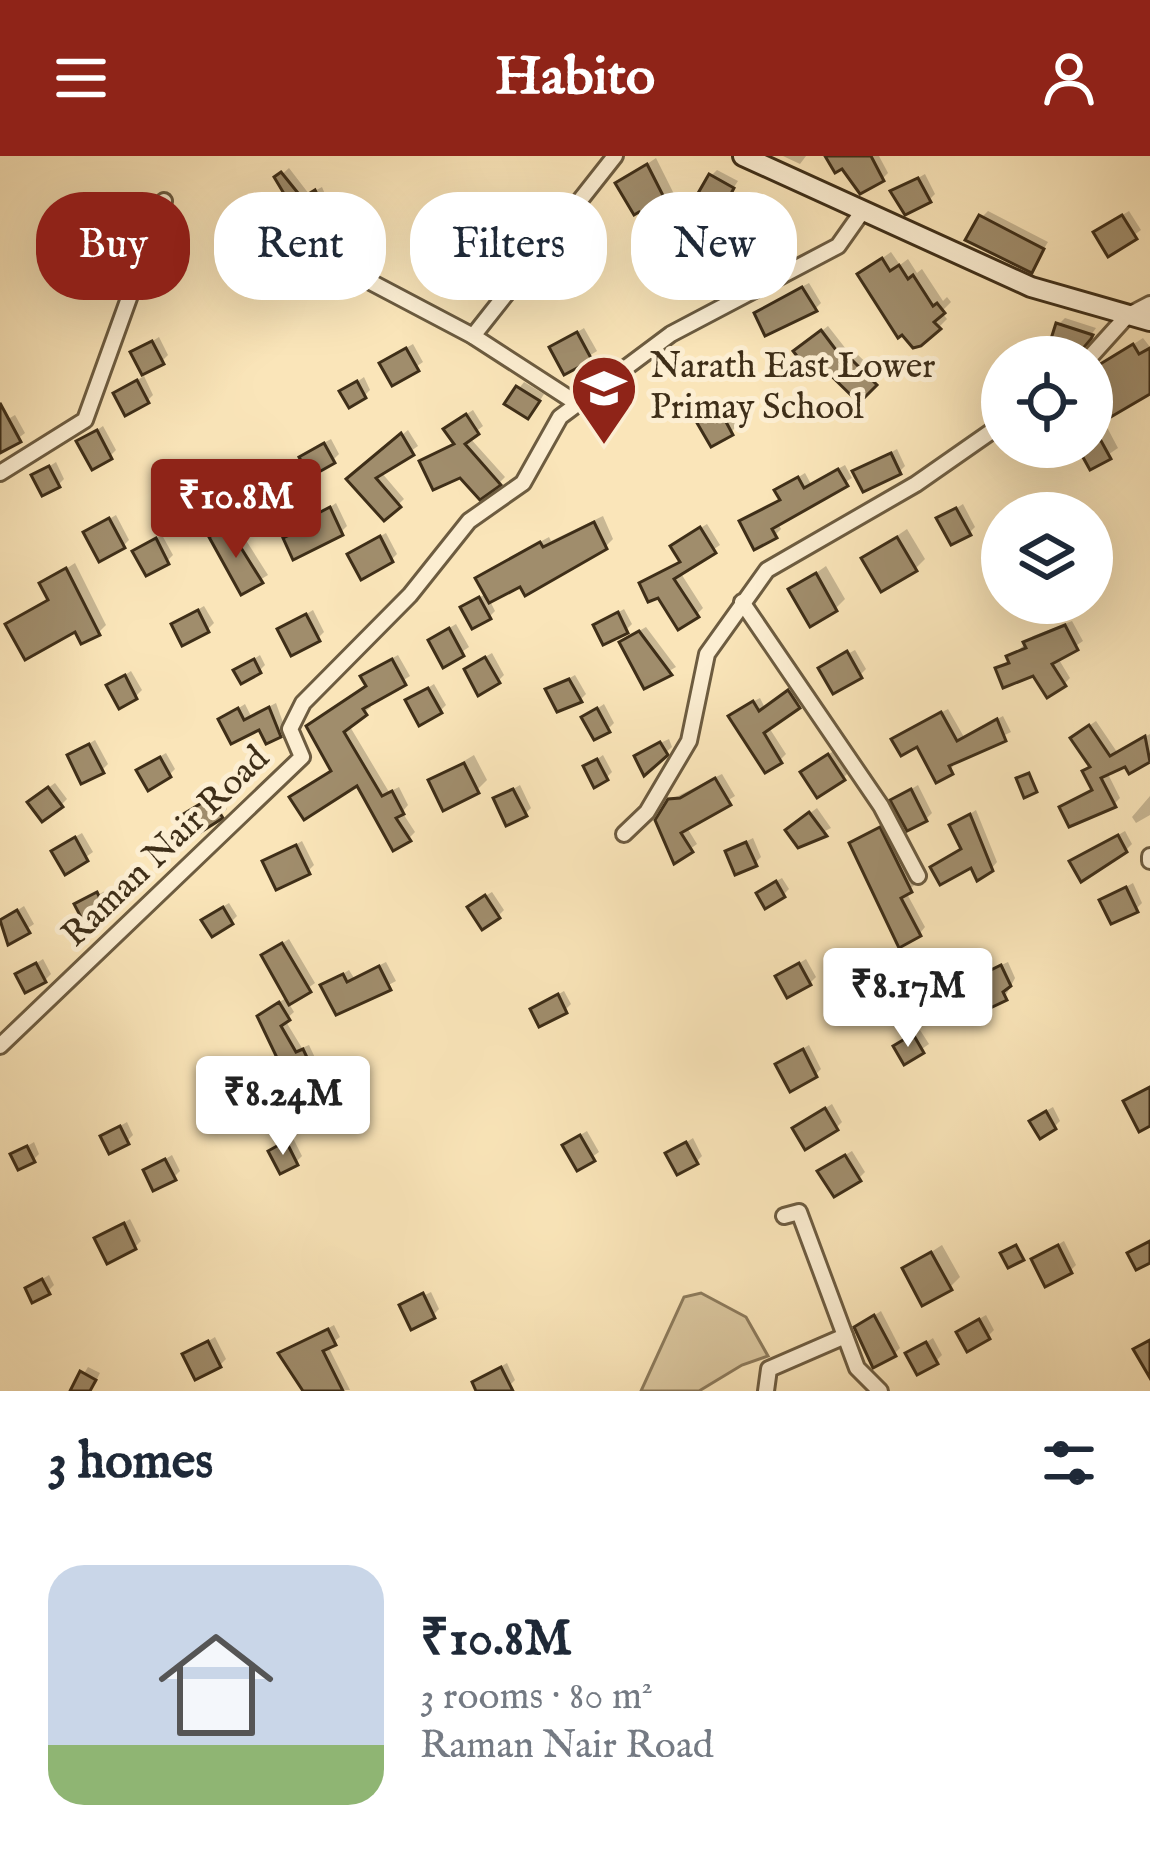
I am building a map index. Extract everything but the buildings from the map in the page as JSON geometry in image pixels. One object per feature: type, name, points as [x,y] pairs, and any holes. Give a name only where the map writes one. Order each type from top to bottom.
[{"type":"main road","points":[[743,156],[1030,287],[1150,322]]},
{"type":"street","points":[[472,336],[615,156]]},
{"type":"street","name":"Raman Nair Road","points":[[0,1046],[302,757],[290,729],[303,703],[410,595],[469,521],[523,483],[560,417],[671,334],[838,246],[862,212]]},
{"type":"street","points":[[386,291],[472,336],[578,404]]},
{"type":"street","points":[[0,473],[85,420],[128,300]]},
{"type":"street","points":[[1108,336],[1126,316],[1150,304]]},
{"type":"street","points":[[624,834],[647,812],[689,741],[707,653],[767,570],[901,493],[981,438]]},
{"type":"street","points":[[742,602],[881,806],[918,876]]},
{"type":"street","points":[[784,1216],[799,1212],[857,1368],[880,1391]]},
{"type":"street","points":[[766,1391],[770,1369],[845,1336]]},
{"type":"shaded area","points":[[701,1293],[746,1317],[768,1356],[742,1365],[699,1391],[641,1391],[684,1297]]},
{"type":"place","name":"Narath East Lower Primay School","points":[[604,447]]}]
